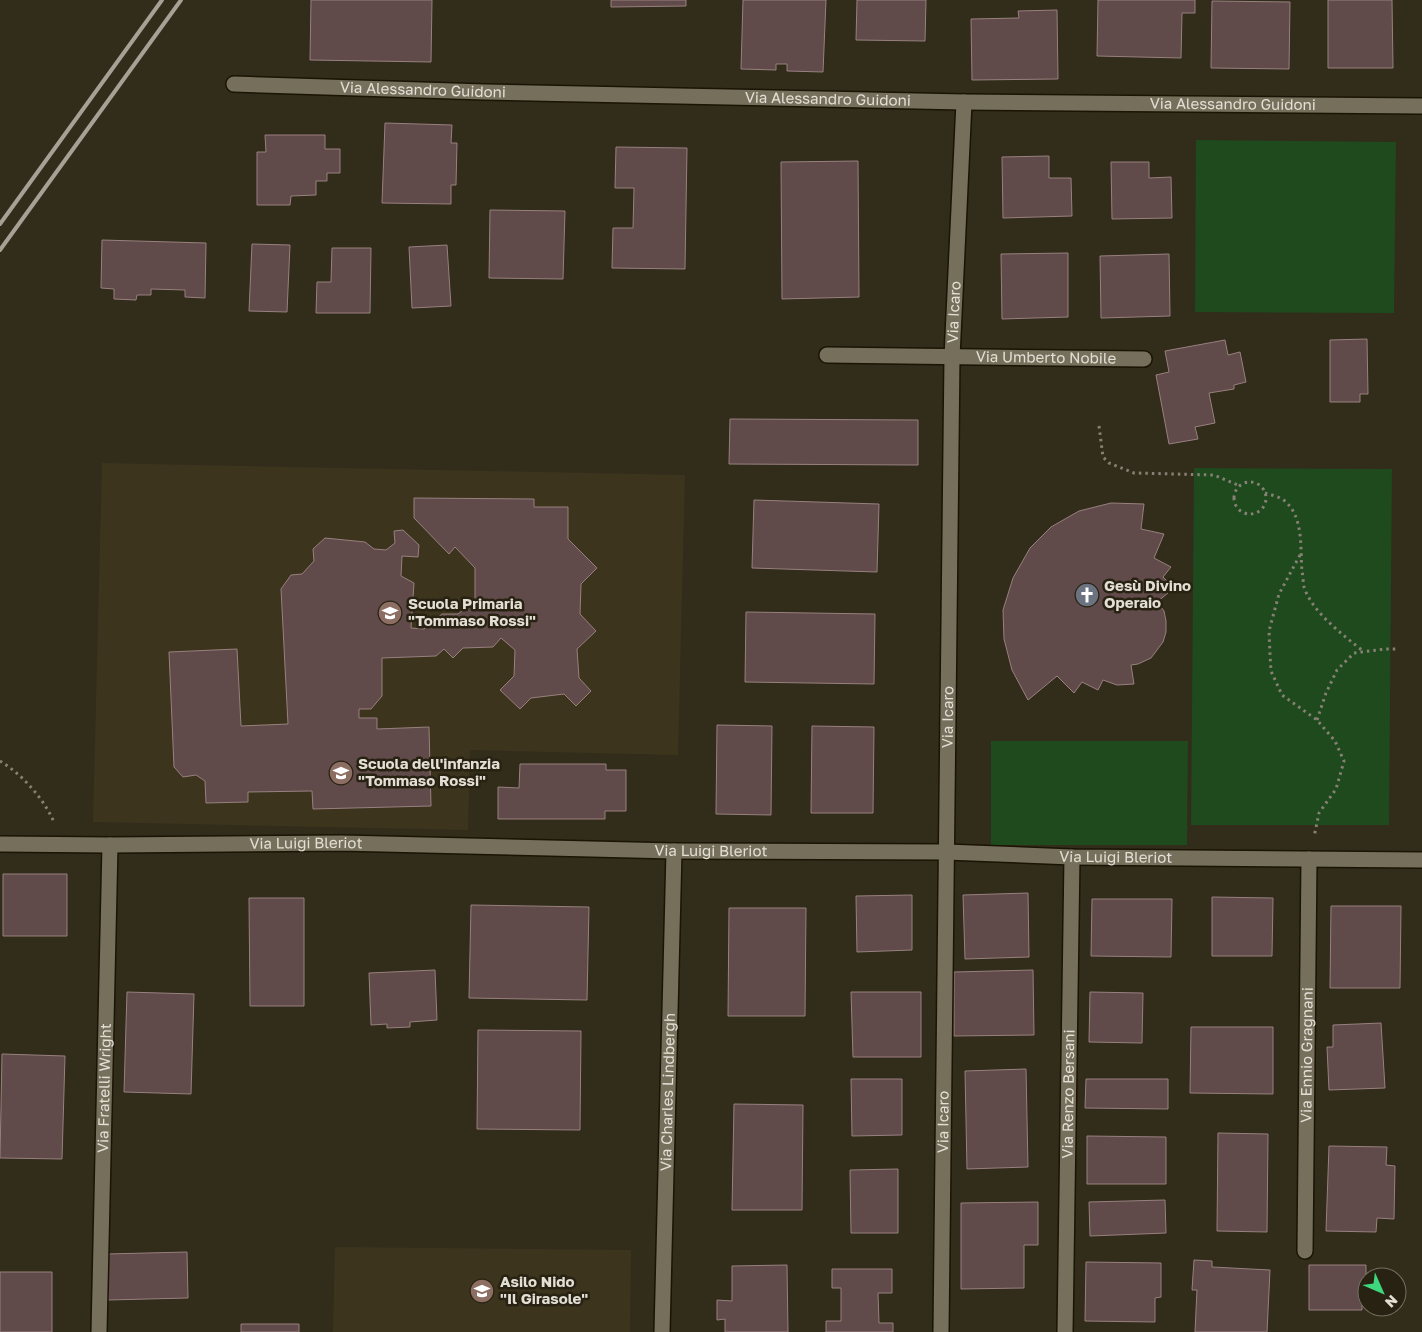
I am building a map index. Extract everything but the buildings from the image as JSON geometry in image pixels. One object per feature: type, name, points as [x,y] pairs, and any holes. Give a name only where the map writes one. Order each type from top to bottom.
[{"type":"street","name":"Via Alessandro Guidoni","points":[[234,84],[485,92],[964,102],[1422,106]]},
{"type":"street","name":"Via Icaro","points":[[941,1332],[952,356],[964,102]]},
{"type":"street","name":"Via Umberto Nobile","points":[[826,355],[1144,359]]},
{"type":"street","name":"Via Luigi Bleriot","points":[[0,844],[341,843],[674,851],[946,852],[1072,857],[1422,860]]},
{"type":"street","name":"Via Fratelli Wright","points":[[99,1332],[110,845]]},
{"type":"street","name":"Via Charles Lindbergh","points":[[662,1332],[674,851]]},
{"type":"street","name":"Via Renzo Bersani","points":[[1065,1332],[1072,857]]},
{"type":"street","name":"Via Ennio Gragnani","points":[[1304,1251],[1310,859]]},
{"type":"path","points":[[1099,426],[1103,457],[1108,463],[1134,472],[1214,475],[1240,486]]},
{"type":"path","points":[[1254,482],[1263,488],[1266,498],[1263,508],[1249,514],[1239,509],[1236,505],[1235,495],[1240,486],[1244,483],[1254,482]]},
{"type":"path","points":[[1265,493],[1277,496],[1286,502],[1295,515],[1300,529],[1300,555],[1304,587],[1314,605],[1337,629],[1363,651]]},
{"type":"path","points":[[1300,555],[1279,594],[1270,631],[1271,670],[1282,695],[1317,720],[1335,741],[1344,761],[1336,789],[1319,813],[1310,859]]},
{"type":"path","points":[[1317,720],[1326,693],[1337,670],[1354,653],[1396,649]]},
{"type":"path","points":[[0,761],[7,765],[32,789],[47,808],[61,844]]},
{"type":"shaded area","name":"Scuola Primaria \"Tommaso Rossi\"","points":[[102,463],[685,475],[678,755],[470,750],[468,830],[93,822]]},
{"type":"shaded area","name":"Asilo Nido \"Il Girasole\"","points":[[335,1247],[631,1250],[630,1332],[333,1332]]},
{"type":"green space","points":[[1196,140],[1396,142],[1394,313],[1195,312]]},
{"type":"green space","points":[[1194,468],[1392,469],[1389,825],[1191,825]]},
{"type":"green space","points":[[991,741],[1188,741],[1187,845],[991,845]]},
{"type":"railway","points":[[0,224],[162,0]]},
{"type":"railway","points":[[0,250],[181,0]]},
{"type":"place","name":"Gesù Divino Operaio","points":[[1087,595]]},
{"type":"place","name":"Scuola Primaria \"Tommaso Rossi\"","points":[[390,613]]},
{"type":"place","name":"Scuola dell'infanzia \"Tommaso Rossi\"","points":[[341,773]]},
{"type":"place","name":"Asilo Nido \"Il Girasole\"","points":[[482,1291]]}]
